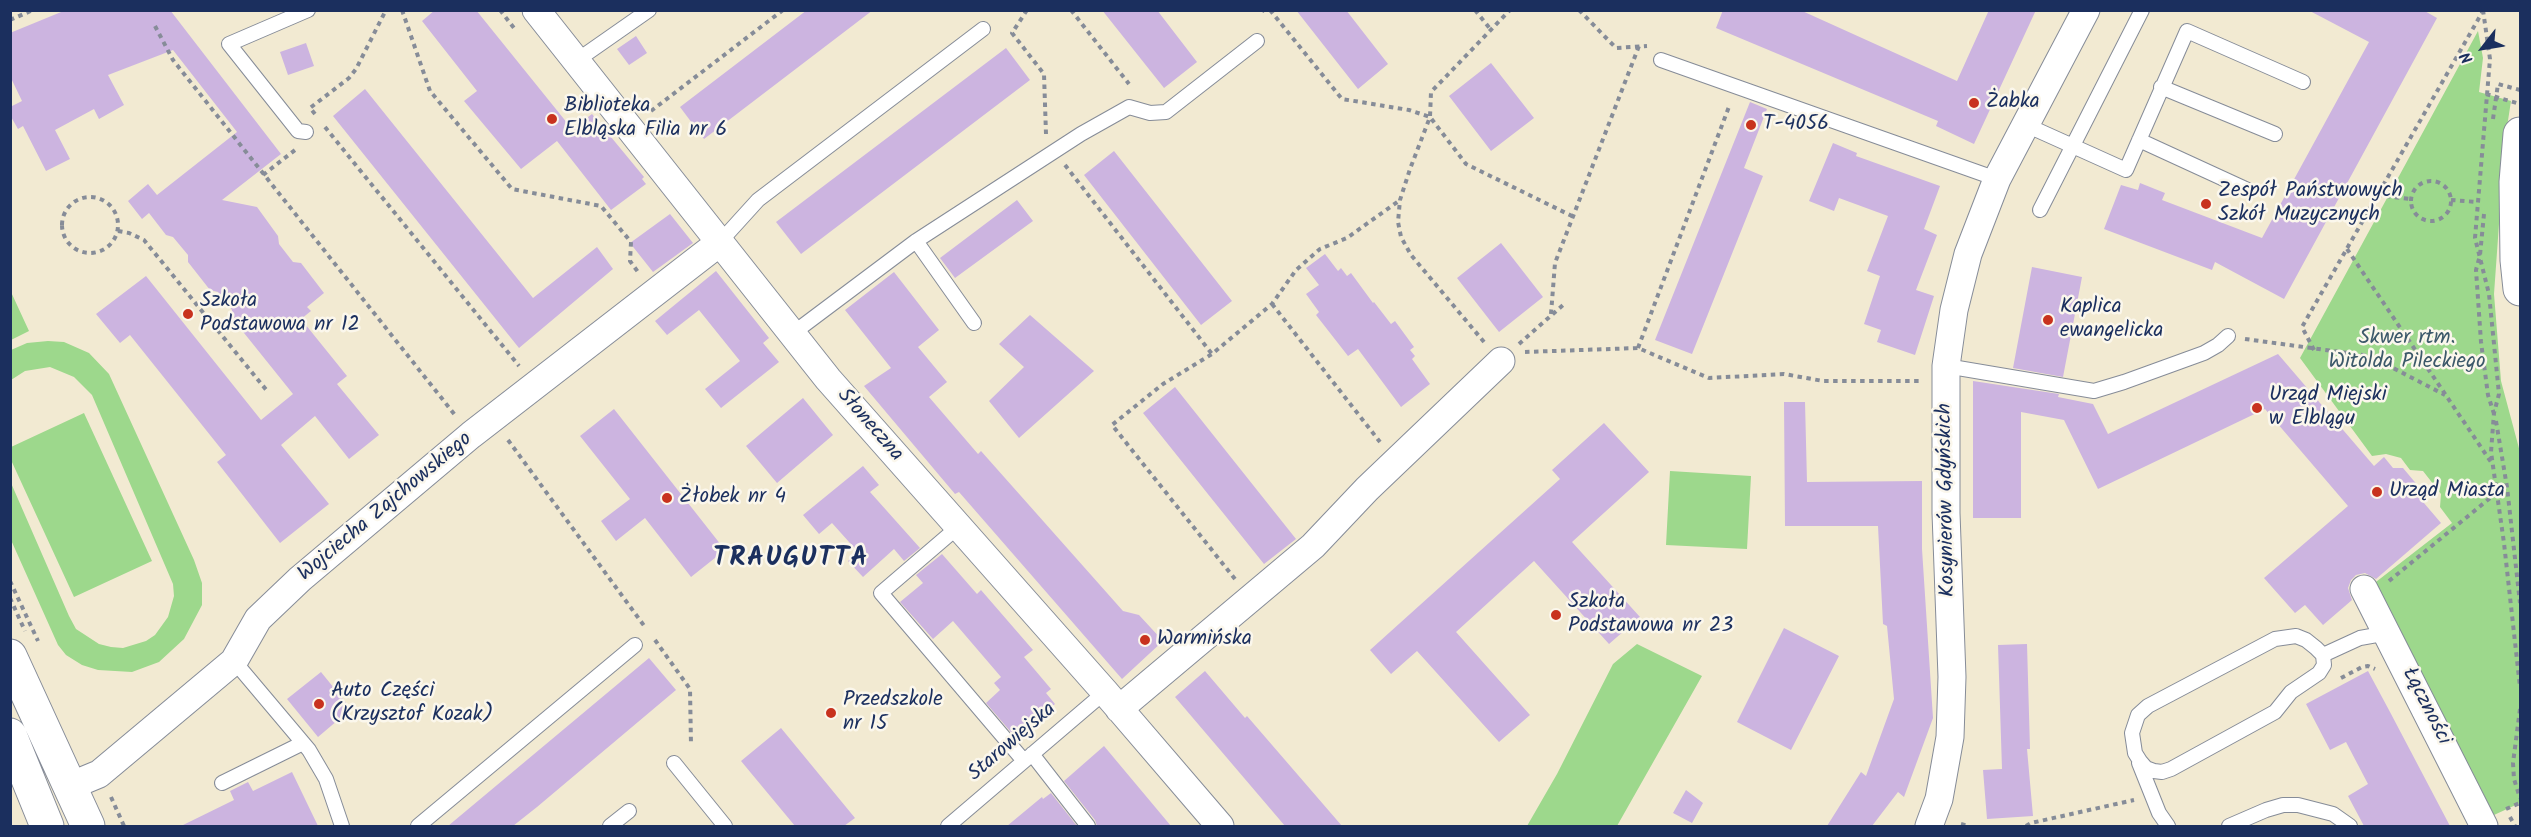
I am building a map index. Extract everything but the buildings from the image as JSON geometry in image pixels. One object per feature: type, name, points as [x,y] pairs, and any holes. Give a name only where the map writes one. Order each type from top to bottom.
[{"type":"street","name":"Słoneczna","points":[[536,10],[719,243],[872,430],[1112,700],[1220,826]]},
{"type":"street","name":"Kosynierów Gdyńskich","points":[[1929,826],[1939,799],[1945,771],[1952,666],[1938,373],[1968,254],[1997,179],[2086,10]]},
{"type":"street","points":[[2506,131],[2516,182],[2517,260],[2520,290]]},
{"type":"street","name":"Wojciecha Zajchowskiego","points":[[70,786],[99,774],[234,661],[258,619],[300,579],[471,435],[719,243]]},
{"type":"street","points":[[1112,700],[1250,598],[1313,546],[1396,461],[1505,357]]},
{"type":"street","name":"Łączności","points":[[2375,586],[2388,633],[2484,826]]},
{"type":"street","points":[[10,656],[88,826]]},
{"type":"street","points":[[10,735],[47,826]]},
{"type":"lane","points":[[304,138],[230,44],[308,10]]},
{"type":"lane","points":[[576,61],[649,10]]},
{"type":"lane","points":[[2040,210],[2142,10]]},
{"type":"lane","points":[[719,243],[758,200],[984,30]]},
{"type":"lane","points":[[2026,125],[2126,170],[2187,31],[2303,82]]},
{"type":"lane","points":[[792,334],[916,242],[1055,152],[1129,108],[1150,113],[1166,112],[1257,41]]},
{"type":"lane","points":[[1661,60],[1997,179]]},
{"type":"lane","points":[[2161,87],[2275,134]]},
{"type":"lane","points":[[2139,140],[2250,191]]},
{"type":"lane","points":[[916,242],[974,323]]},
{"type":"lane","points":[[1938,373],[2094,391],[2204,353],[2228,336]]},
{"type":"lane","points":[[958,526],[881,593],[1088,826]]},
{"type":"lane","points":[[2323,655],[2360,638],[2388,633]]},
{"type":"lane","points":[[2148,796],[2153,783],[2162,772],[2275,712],[2291,692],[2319,673],[2324,664],[2323,655],[2306,640],[2296,636],[2275,639],[2148,706],[2135,721],[2132,733],[2135,753],[2148,796],[2168,826]]},
{"type":"lane","points":[[418,826],[635,645]]},
{"type":"lane","points":[[234,661],[303,743],[326,779],[342,826]]},
{"type":"lane","name":"Starowiejska","points":[[948,826],[1028,758],[1112,700]]},
{"type":"lane","points":[[222,783],[303,743]]},
{"type":"lane","points":[[2135,753],[2146,768],[2162,772]]},
{"type":"lane","points":[[674,763],[725,826]]},
{"type":"lane","points":[[2229,826],[2266,810],[2291,805],[2333,814],[2350,826]]},
{"type":"lane","points":[[610,826],[630,811]]},
{"type":"path","points":[[10,20],[33,10]]},
{"type":"path","points":[[318,117],[310,108],[349,78],[386,10]]},
{"type":"path","points":[[402,10],[430,91],[512,189],[601,206],[631,242],[630,261],[655,294]]},
{"type":"path","points":[[650,112],[783,10]]},
{"type":"path","points":[[1027,10],[1012,33],[1044,74],[1047,137],[1055,152],[1212,354]]},
{"type":"path","points":[[1071,10],[1129,84]]},
{"type":"path","points":[[1270,10],[1342,99],[1409,110],[1430,117],[1466,164],[1572,216]]},
{"type":"path","points":[[1475,10],[1491,30]]},
{"type":"path","points":[[1505,357],[1411,255],[1401,237],[1398,222],[1400,200],[1430,117],[1431,92],[1510,10]]},
{"type":"path","points":[[2484,11],[2490,58],[2475,238],[2488,294],[2499,394],[2494,413],[2492,463],[2504,543],[2520,687]]},
{"type":"path","points":[[2314,350],[2302,327],[2484,11]]},
{"type":"path","points":[[155,26],[173,60],[471,435]]},
{"type":"path","points":[[1551,315],[1555,263],[1639,46]]},
{"type":"path","points":[[2506,131],[2496,96],[2498,84],[2520,90]]},
{"type":"path","points":[[1638,348],[1737,87]]},
{"type":"path","points":[[2486,94],[2520,104]]},
{"type":"path","points":[[325,126],[527,391]]},
{"type":"path","points":[[263,175],[304,138]]},
{"type":"path","points":[[2428,180],[2435,181],[2446,188],[2451,200],[2448,213],[2437,220],[2430,221],[2418,217],[2410,199],[2416,187],[2428,180]]},
{"type":"path","points":[[2377,195],[2410,199]]},
{"type":"path","points":[[93,197],[110,205],[116,213],[118,231],[109,246],[93,254],[84,253],[68,244],[62,226],[63,216],[75,202],[93,197]]},
{"type":"path","points":[[1250,598],[1112,425],[1163,384],[1212,354],[1272,304],[1296,270],[1320,249],[1347,238],[1400,200]]},
{"type":"path","points":[[2451,200],[2477,202]]},
{"type":"path","points":[[2485,203],[2480,255],[2476,270],[2481,342],[2488,395],[2494,413],[2507,487],[2520,603]]},
{"type":"path","points":[[118,231],[129,232],[144,240],[268,392]]},
{"type":"path","points":[[2347,249],[2492,463]]},
{"type":"path","points":[[1272,304],[1396,461]]},
{"type":"path","points":[[1505,357],[1563,304]]},
{"type":"path","points":[[2228,336],[2314,350],[2370,356],[2446,395]]},
{"type":"path","points":[[1505,357],[1638,348],[1709,378],[1784,374],[1823,381],[1938,373]]},
{"type":"path","points":[[492,419],[690,688],[691,745]]},
{"type":"path","points":[[2375,586],[2496,494]]},
{"type":"path","points":[[2333,683],[2368,666],[2379,674]]},
{"type":"path","points":[[2520,709],[2513,763],[2514,779],[2520,798]]},
{"type":"path","points":[[2031,825],[2148,796]]},
{"type":"path","points":[[2506,809],[2520,803]]},
{"type":"path","points":[[1961,824],[1969,826]]},
{"type":"green space","name":"Skwer rtm. Witolda Pileckiego","points":[[2478,31],[2483,58],[2479,92],[2511,101],[2505,140],[2494,294],[2501,381],[2520,452],[2520,803],[2494,815],[2386,603],[2372,585],[2452,523],[2440,507],[2441,494],[2423,471],[2410,470],[2401,458],[2386,454],[2372,456],[2300,358]]},
{"type":"green space","points":[[11,292],[29,331],[10,340]]},
{"type":"green space","points":[[64,342],[89,353],[109,374],[194,560],[202,583],[202,605],[184,639],[159,662],[132,672],[98,670],[82,665],[66,655],[58,645],[11,540],[11,483],[76,629],[99,644],[123,648],[146,641],[155,635],[168,617],[174,596],[173,584],[92,395],[74,377],[50,367],[25,371],[11,380],[11,350],[27,343]]},
{"type":"green space","points":[[84,413],[152,561],[74,597],[11,460],[11,447]]},
{"type":"green space","points":[[1670,471],[1751,476],[1747,549],[1666,545]]},
{"type":"green space","points":[[1637,644],[1702,676],[1617,826],[1527,826],[1557,774],[1613,664]]},
{"type":"place","name":"Żabka","points":[[1974,103]]},
{"type":"place","name":"Biblioteka Elbląska Filia nr 6","points":[[552,119]]},
{"type":"place","name":"T-4056","points":[[1751,125]]},
{"type":"place","name":"Zespół Państwowych Szkół Muzycznych","points":[[2206,204]]},
{"type":"place","name":"Szkoła Podstawowa nr 12","points":[[188,314]]},
{"type":"place","name":"Kaplica ewangelicka","points":[[2048,320]]},
{"type":"place","name":"Urząd Miejski w Elblągu","points":[[2257,408]]},
{"type":"place","name":"Urząd Miasta","points":[[2377,492]]},
{"type":"place","name":"Żłobek nr 4","points":[[667,498]]},
{"type":"place","name":"Szkoła Podstawowa nr 23","points":[[1556,615]]},
{"type":"place","name":"Warmińska","points":[[1145,640]]},
{"type":"place","name":"Auto Części (Krzysztof Kozak)","points":[[319,704]]},
{"type":"place","name":"Przedszkole nr 15","points":[[831,713]]},
{"type":"district","name":"TRAUGUTTA","points":[[791,560]]}]
